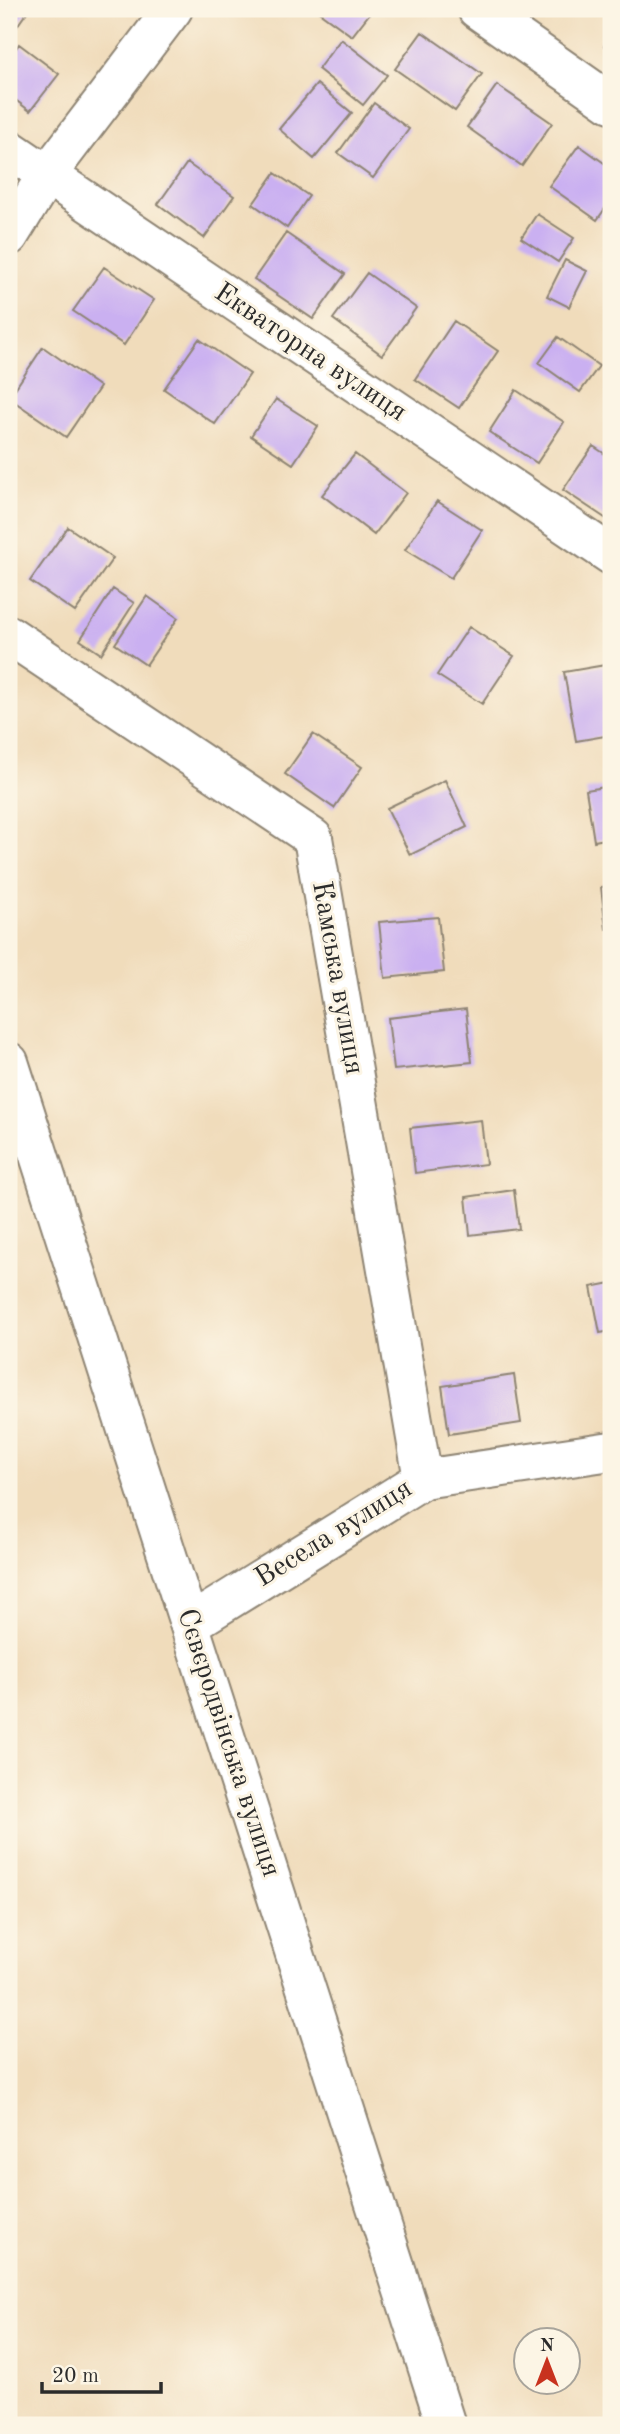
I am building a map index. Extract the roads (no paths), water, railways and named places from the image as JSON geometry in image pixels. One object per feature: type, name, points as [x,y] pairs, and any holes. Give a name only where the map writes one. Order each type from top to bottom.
[{"type":"street","points":[[9,236],[46,176],[173,9]]},
{"type":"street","points":[[477,9],[611,103]]},
{"type":"street","name":"Екваторна вулиця","points":[[9,149],[611,555]]},
{"type":"street","name":"Камська вулиця","points":[[9,635],[313,838],[423,1479]]},
{"type":"street","name":"Сєвєродвінська вулиця","points":[[9,1062],[446,2425]]},
{"type":"street","name":"Весела вулиця","points":[[190,1623],[423,1479],[611,1451]]}]
